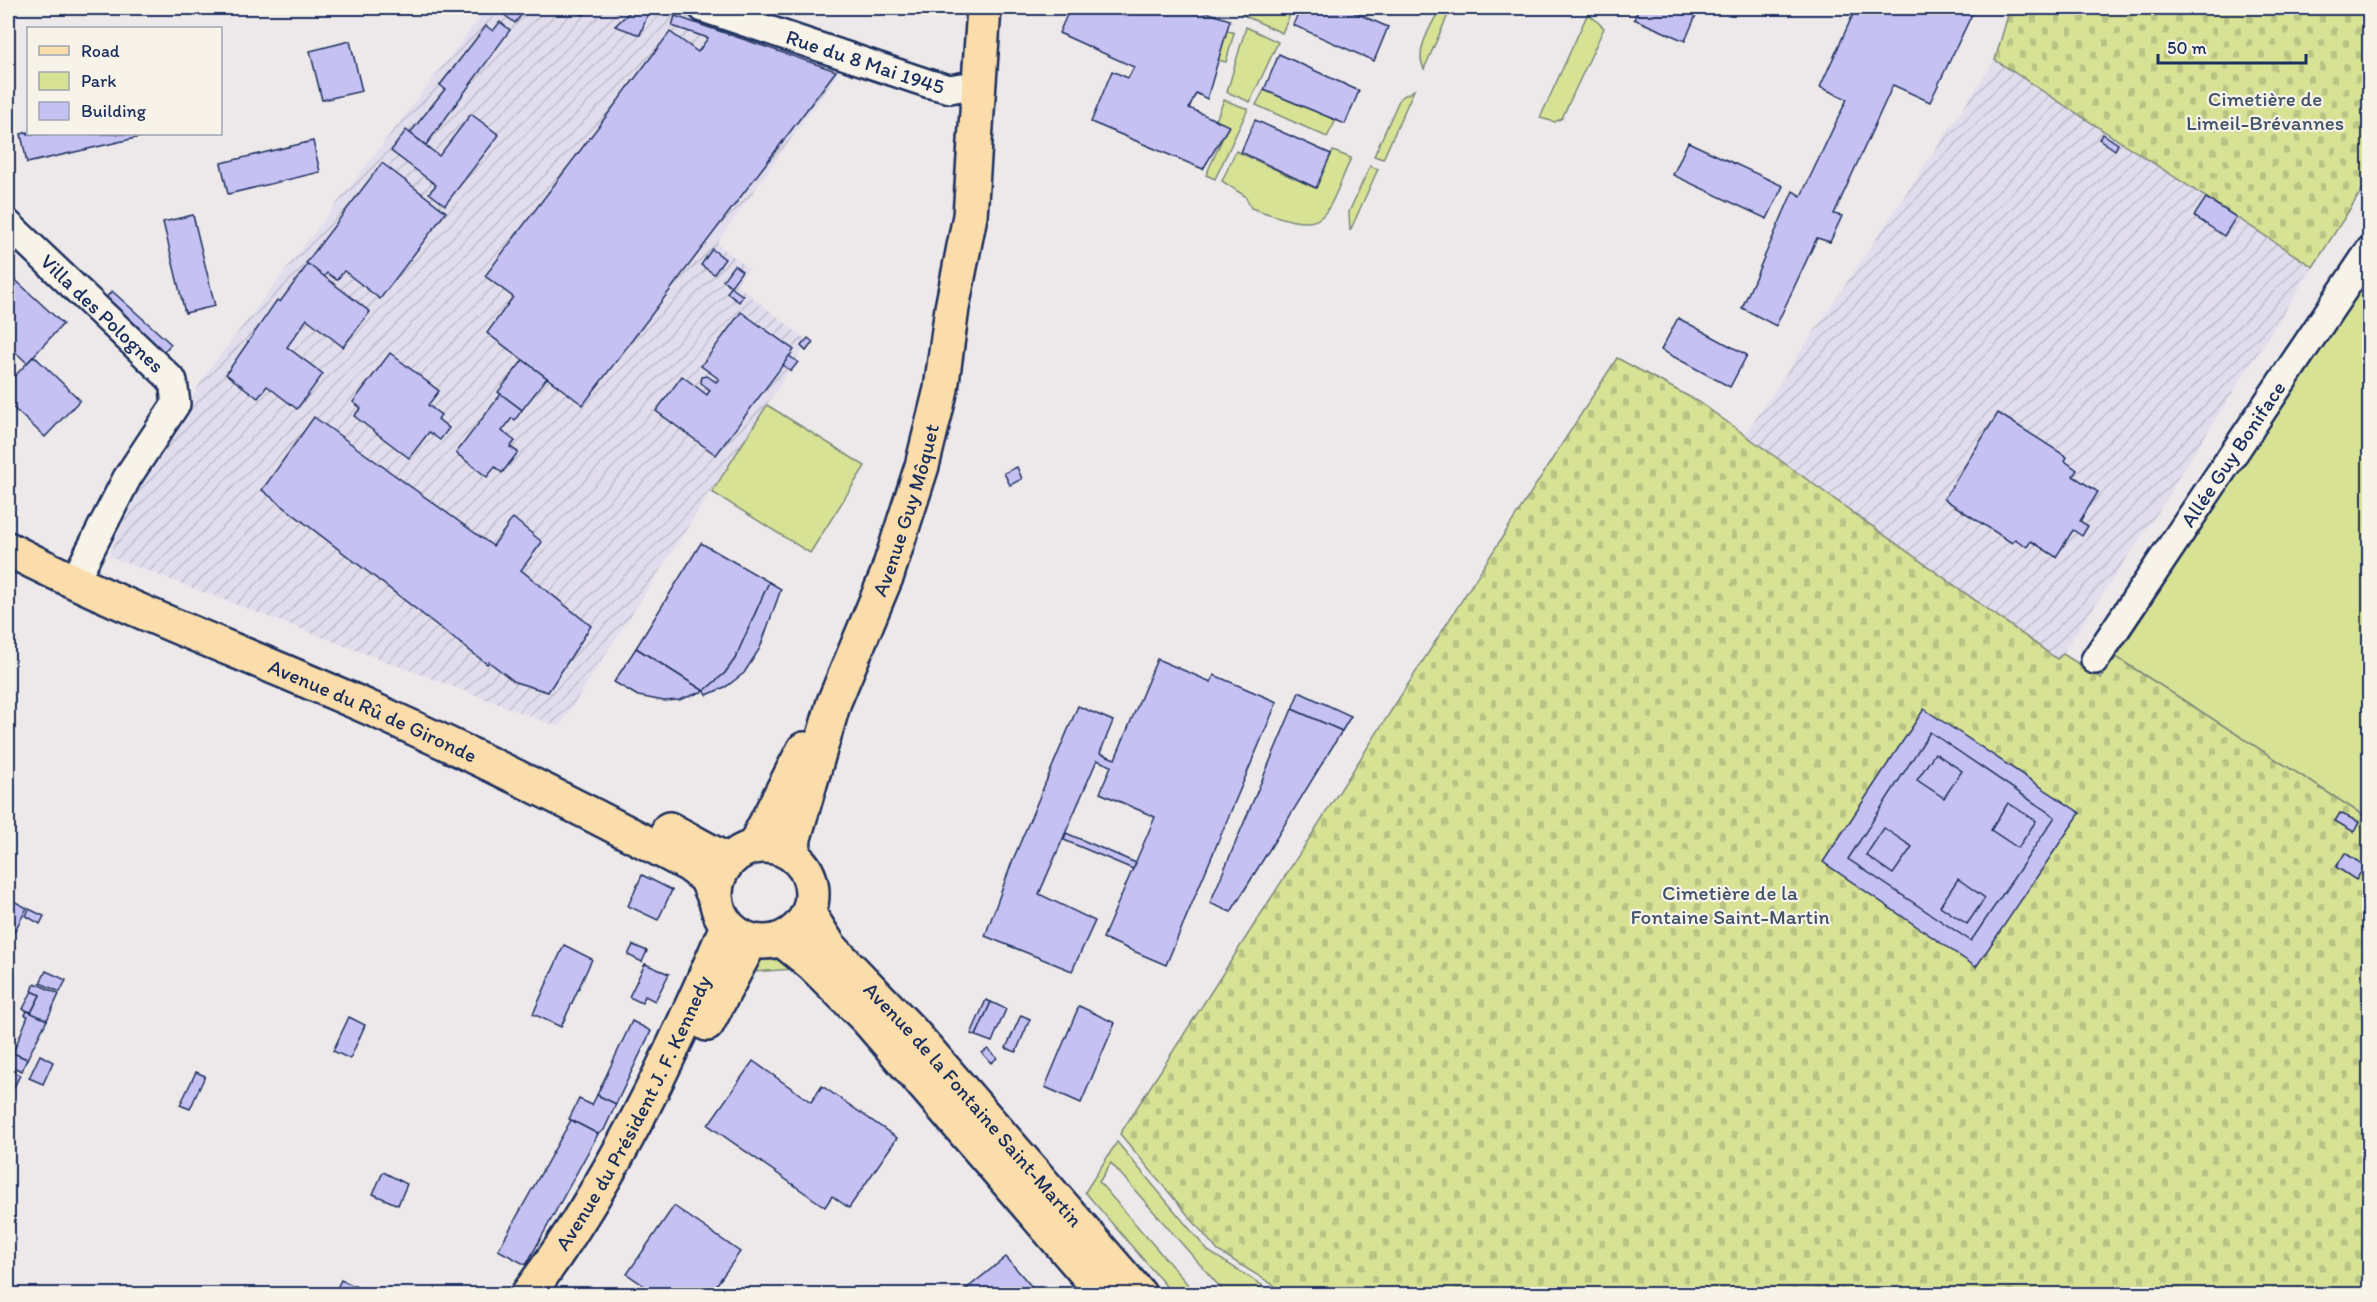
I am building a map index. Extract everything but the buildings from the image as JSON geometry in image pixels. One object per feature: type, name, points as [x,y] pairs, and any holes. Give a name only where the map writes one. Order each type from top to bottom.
[{"type":"main road","name":"Avenue Guy Môquet","points":[[952,308],[951,219],[968,8]]},
{"type":"main road","name":"Avenue Guy Môquet","points":[[793,855],[794,838],[834,702],[886,575],[922,466],[941,388],[952,308],[970,216],[984,8]]},
{"type":"main road","name":"Avenue du Rû de Gironde","points":[[8,533],[81,568],[575,780],[741,854]]},
{"type":"main road","name":"Avenue du Rû de Gironde","points":[[8,549],[157,618],[374,710],[568,801],[688,865],[705,878],[744,927]]},
{"type":"main road","name":"Avenue Guy Môquet","points":[[741,854],[834,702]]},
{"type":"main road","points":[[768,846],[793,855],[803,864],[813,888],[808,915],[802,925],[744,927],[718,880],[741,854],[768,846]]},
{"type":"main road","name":"Avenue de la Fontaine Saint-Martin","points":[[808,915],[830,947],[912,1032],[1139,1294]]},
{"type":"main road","name":"Avenue du Président J. F. Kennedy","points":[[528,1294],[559,1253],[618,1155],[668,1060],[744,927]]},
{"type":"main road","name":"Avenue du Président J. F. Kennedy","points":[[554,1294],[637,1165],[733,972],[744,927]]},
{"type":"main road","name":"Avenue de la Fontaine Saint-Martin","points":[[744,927],[813,965],[867,1019],[1104,1294]]},
{"type":"street","name":"Rue du 8 Mai 1945","points":[[703,8],[930,84],[950,89],[961,87]]},
{"type":"street","name":"Villa des Polognes","points":[[8,224],[173,381],[176,404],[127,478],[81,568]]},
{"type":"street","name":"Allée Guy Boniface","points":[[2095,660],[2370,250]]},
{"type":"shaded area","points":[[487,8],[667,8],[841,69],[717,243],[749,269],[736,284],[808,341],[559,727],[108,556],[147,472],[207,372]]},
{"type":"shaded area","points":[[1995,60],[2313,267],[2178,478],[2167,499],[2058,660],[1745,435]]},
{"type":"green space","points":[[1243,8],[1293,8],[1282,33],[1241,14]]},
{"type":"green space","points":[[1440,8],[1451,8],[1424,69],[1421,62],[1423,46]]},
{"type":"green space","name":"Cimetière de Limeil-Brévannes","points":[[2010,8],[2369,8],[2369,179],[2313,267],[1995,60]]},
{"type":"green space","points":[[1588,13],[1604,28],[1562,118],[1555,122],[1540,118]]},
{"type":"green space","points":[[1246,27],[1278,42],[1250,102],[1227,92]]},
{"type":"green space","points":[[1227,30],[1234,33],[1226,62],[1218,60]]},
{"type":"green space","points":[[1264,90],[1336,120],[1327,137],[1256,105]]},
{"type":"green space","points":[[1414,90],[1383,159],[1374,156],[1400,98]]},
{"type":"green space","points":[[1224,100],[1248,109],[1215,179],[1206,175],[1228,126],[1216,120]]},
{"type":"green space","points":[[1236,151],[1315,188],[1333,151],[1351,158],[1326,211],[1318,219],[1308,222],[1294,221],[1251,208],[1245,196],[1222,181]]},
{"type":"green space","points":[[1370,166],[1378,169],[1350,231],[1349,212]]},
{"type":"green space","points":[[2369,275],[2369,819],[2116,657]]},
{"type":"green space","name":"Cimetière de la Fontaine Saint-Martin","points":[[1617,358],[1699,402],[2057,659],[2063,654],[2101,678],[2116,657],[2369,819],[2369,1294],[1288,1294],[1218,1251],[1120,1134]]},
{"type":"green space","points":[[767,405],[865,466],[810,553],[712,492]]},
{"type":"green space","points":[[777,954],[795,969],[753,972],[756,960]]},
{"type":"green space","points":[[1117,1142],[1208,1251],[1276,1294],[1226,1294],[1111,1163],[1099,1182],[1196,1294],[1173,1294],[1085,1192]]}]
